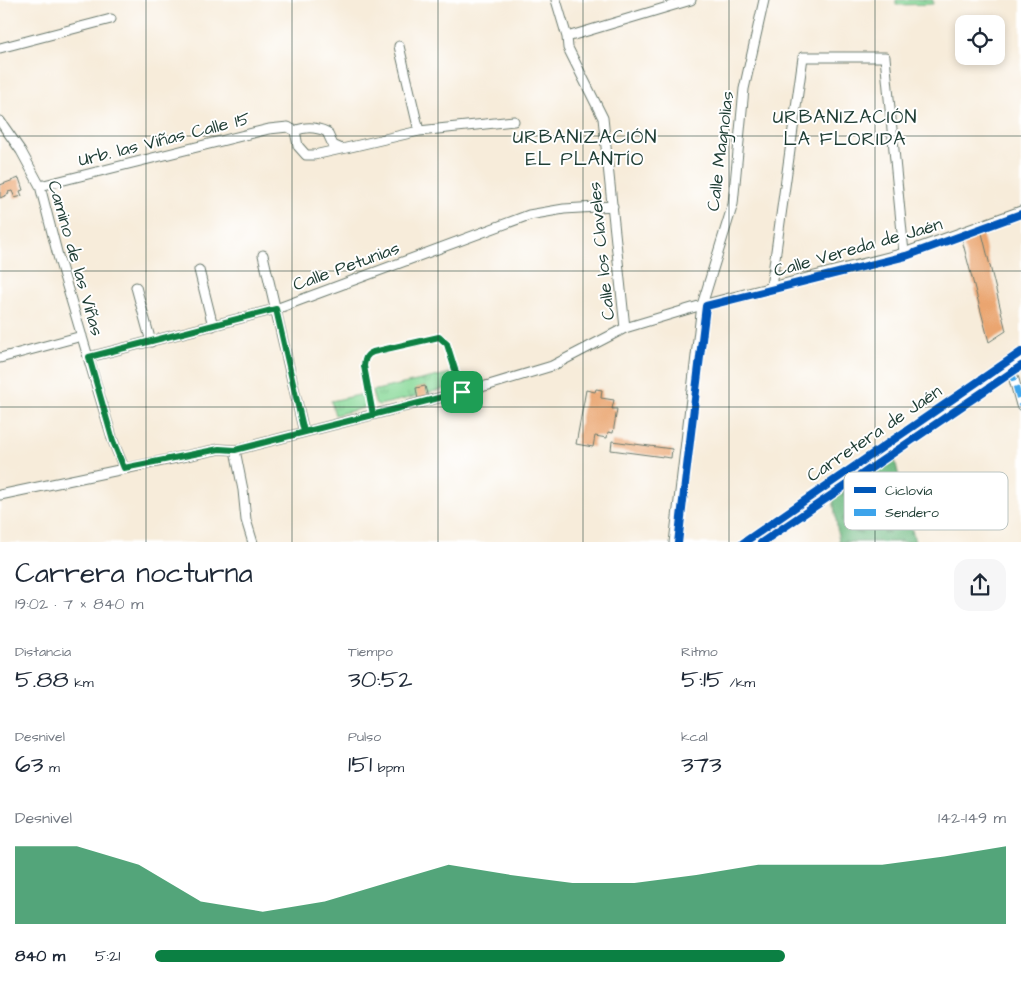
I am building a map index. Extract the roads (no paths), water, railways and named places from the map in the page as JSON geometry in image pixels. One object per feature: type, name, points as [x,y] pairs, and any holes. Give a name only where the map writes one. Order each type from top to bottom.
[{"type":"highway","name":"Carretera de Jaén","points":[[853,472],[1016,361]]},
{"type":"highway","name":"Carretera de Jaén","points":[[751,542],[844,478]]},
{"type":"street","name":"Calle los Claveles","points":[[556,0],[567,37],[568,48],[603,118],[626,328]]},
{"type":"street","points":[[567,37],[691,0]]},
{"type":"street","name":"Calle Magnolias","points":[[674,542],[702,305],[733,204],[744,89],[764,0]]},
{"type":"street","points":[[0,48],[111,19]]},
{"type":"street","points":[[399,46],[419,131]]},
{"type":"street","points":[[771,287],[803,57],[885,57],[904,253]]},
{"type":"street","name":"Camino de las Viñas","points":[[0,121],[21,151],[40,186],[58,256],[113,441],[124,468]]},
{"type":"street","points":[[295,131],[298,146],[306,155],[314,155],[419,131],[514,121]]},
{"type":"street","name":"Urb. las Viñas Calle 15","points":[[40,186],[269,129],[288,127],[295,131],[302,128],[318,128],[327,132],[333,144],[342,149]]},
{"type":"street","name":"Calle Petunias","points":[[89,357],[276,309],[529,215],[564,209],[613,206]]},
{"type":"street","name":"Calle Vereda de Jaén","points":[[0,495],[219,449],[235,450],[462,392],[552,366],[626,328],[702,305],[904,253],[1021,211]]},
{"type":"street","points":[[263,255],[304,432]]},
{"type":"street","points":[[199,270],[213,326]]},
{"type":"street","points":[[136,287],[151,342]]},
{"type":"street","points":[[0,358],[82,336]]},
{"type":"street","points":[[1016,361],[1021,405]]},
{"type":"street","points":[[235,450],[243,490],[246,520],[253,542]]},
{"type":"lane","points":[[373,415],[364,366],[368,354],[373,352],[439,337],[447,344],[462,392]]},
{"type":"district","name":"URBANIZACIÓN LA FLORIDA","points":[[845,127]]},
{"type":"district","name":"URBANIZACIÓN EL PLANTÍO","points":[[585,147]]}]
